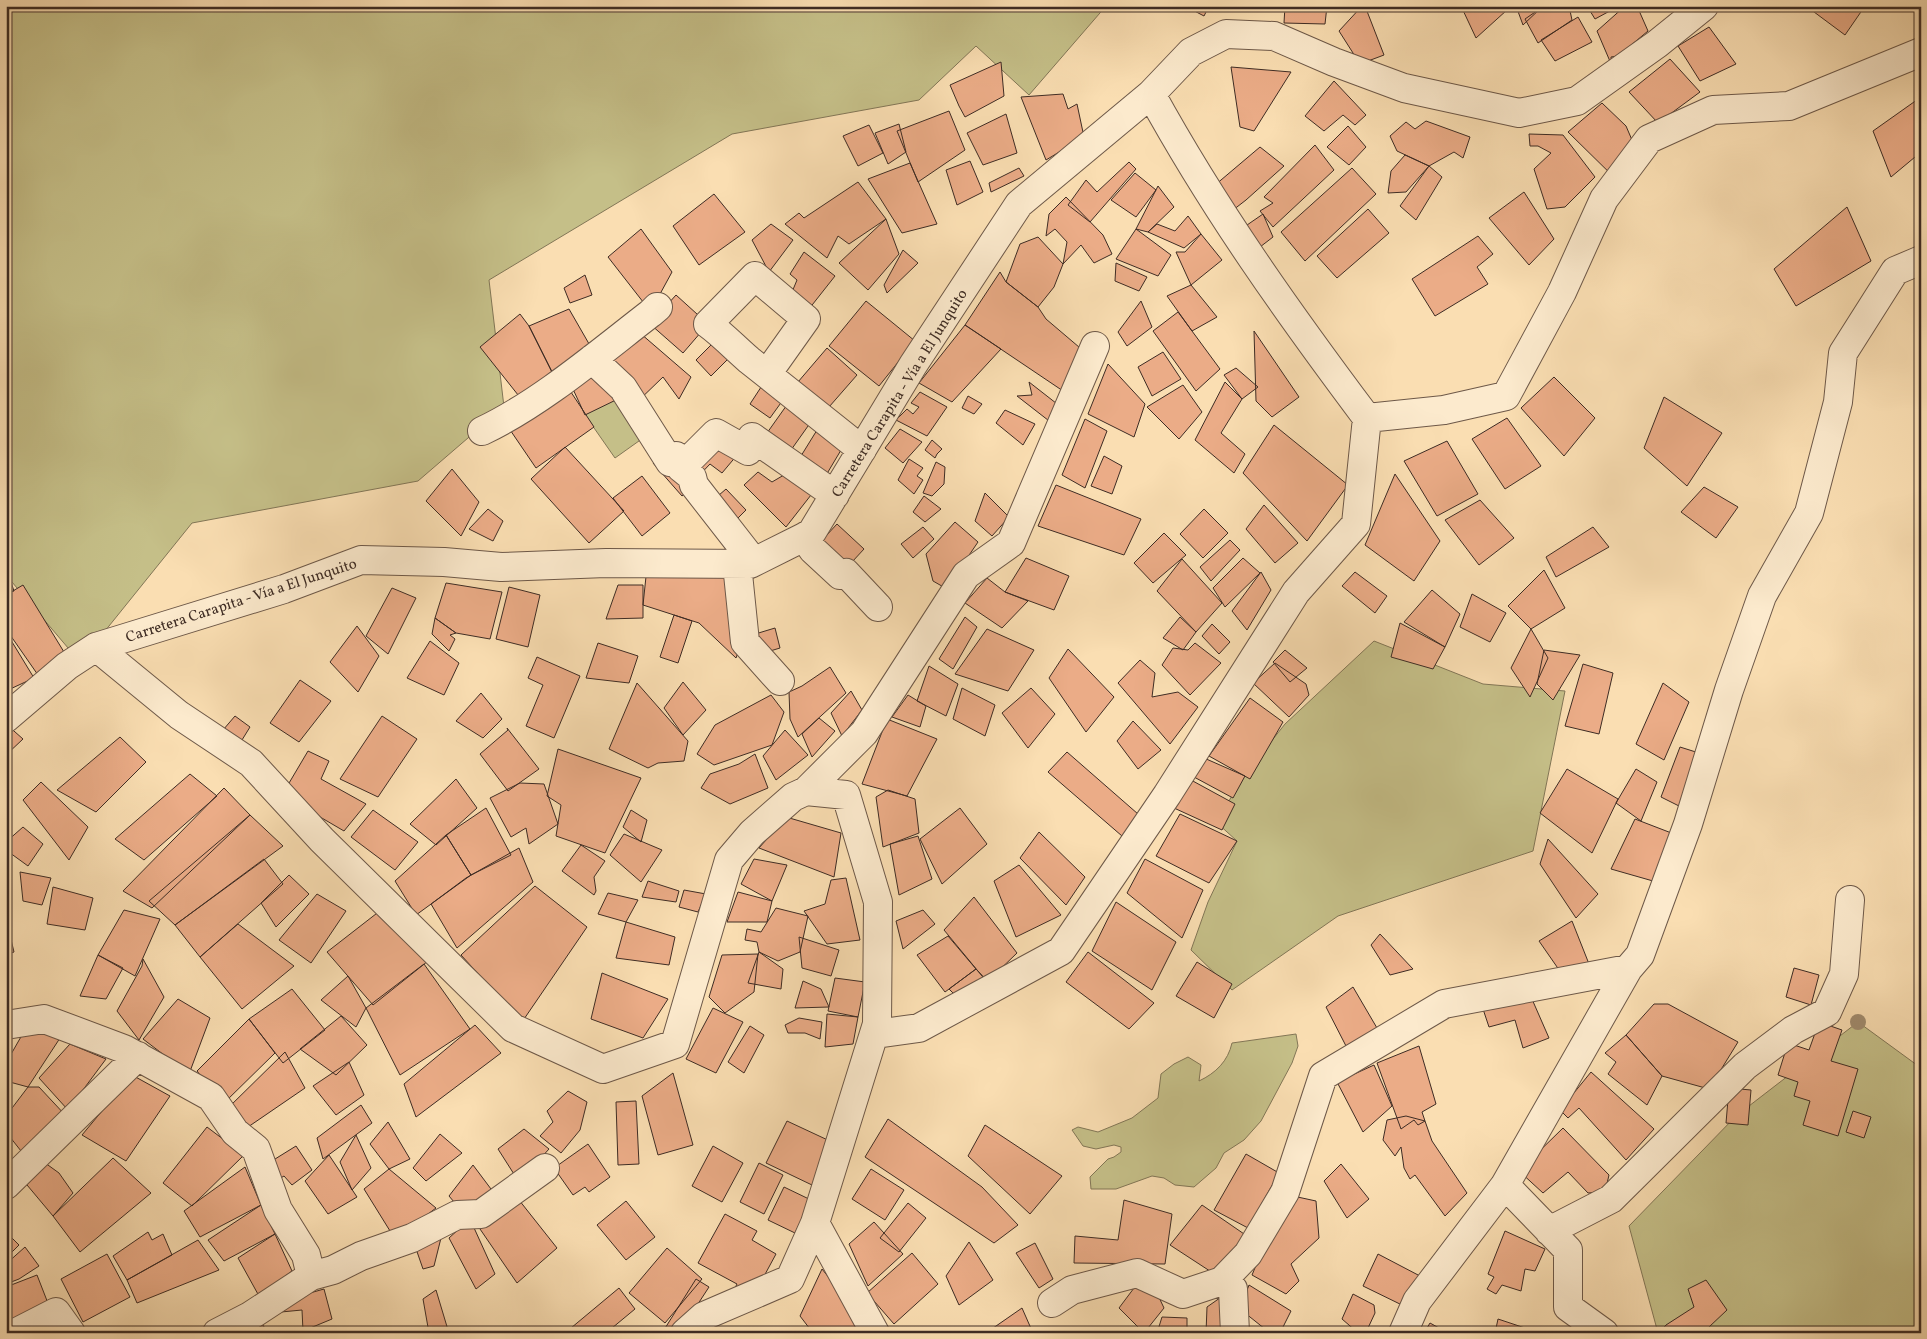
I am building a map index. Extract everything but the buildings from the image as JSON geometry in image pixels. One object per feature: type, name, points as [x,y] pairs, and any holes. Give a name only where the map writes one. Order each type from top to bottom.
[{"type":"street","name":"Carretera Carapita - Vía a El Junquito","points":[[6,718],[67,666],[96,647],[284,589],[361,560],[444,562],[501,567],[606,563],[746,563],[804,537],[812,532],[913,365],[1019,204],[1151,94],[1191,52],[1226,34],[1274,36],[1334,62],[1404,88],[1519,113],[1577,101],[1657,44],[1704,6]]},
{"type":"street","points":[[1367,418],[1444,410],[1506,396],[1562,292],[1604,199],[1649,139],[1712,110],[1789,106],[1921,52]]},
{"type":"street","points":[[877,1024],[883,1034],[919,1028],[1061,951],[1167,794],[1296,592],[1356,524],[1367,418],[1304,335],[1248,254],[1182,151],[1151,94]]},
{"type":"street","points":[[1404,1333],[1417,1300],[1505,1185],[1628,969],[1640,955],[1681,842],[1729,690],[1762,596],[1809,513],[1838,402],[1843,353],[1895,271],[1921,260]]},
{"type":"street","points":[[482,431],[504,421],[592,359],[651,313]]},
{"type":"street","points":[[96,647],[179,715],[251,763],[322,840],[513,1028],[603,1069],[675,1044],[729,860],[752,833],[793,797],[806,791],[864,733],[966,575],[1010,543],[1095,346]]},
{"type":"street","points":[[592,359],[623,388],[670,462],[676,456],[681,468],[692,477],[694,485],[746,563],[745,642],[780,681]]},
{"type":"street","points":[[767,374],[862,450]]},
{"type":"street","points":[[681,468],[716,433],[748,451],[752,437],[835,495]]},
{"type":"street","points":[[804,537],[813,550],[840,575],[846,573],[878,608]]},
{"type":"street","points":[[685,1333],[704,1316],[790,1279],[815,1223],[877,1024],[878,902],[846,795],[806,791]]},
{"type":"street","points":[[1549,1232],[1611,1199],[1745,1066],[1793,1030],[1827,1012],[1844,974],[1850,900]]},
{"type":"street","points":[[1052,1303],[1072,1290],[1137,1273],[1183,1294],[1222,1281],[1248,1254],[1286,1192],[1323,1076],[1444,1004],[1628,969]]},
{"type":"street","points":[[6,1025],[44,1019],[124,1049],[211,1097],[235,1132],[256,1149],[278,1210],[306,1255],[311,1276]]},
{"type":"street","points":[[6,1185],[138,1056]]},
{"type":"street","points":[[217,1333],[250,1316],[311,1276],[333,1270],[361,1256],[412,1238],[457,1216],[481,1214],[544,1168]]},
{"type":"street","points":[[1505,1185],[1568,1250],[1568,1307],[1604,1333]]},
{"type":"street","points":[[815,1223],[874,1333]]},
{"type":"street","points":[[1222,1281],[1233,1289],[1235,1333]]},
{"type":"street","points":[[15,1333],[56,1312],[71,1333]]},
{"type":"shaded area","points":[[6,6],[1106,6],[1029,95],[976,46],[919,100],[732,134],[489,280],[504,407],[418,481],[192,523],[80,662],[6,575]]},
{"type":"shaded area","points":[[623,388],[653,431],[615,458],[585,415]]},
{"type":"shaded area","points":[[1374,641],[1483,684],[1565,691],[1533,851],[1338,916],[1232,990],[1191,950],[1208,902],[1237,841],[1216,822],[1246,773],[1285,724]]},
{"type":"shaded area","points":[[1858,1022],[1921,1068],[1921,1333],[1658,1333],[1629,1226],[1736,1116]]},
{"type":"shaded area","points":[[1296,1034],[1298,1046],[1292,1063],[1261,1121],[1244,1140],[1224,1153],[1216,1168],[1194,1187],[1175,1185],[1164,1178],[1152,1176],[1116,1189],[1091,1189],[1090,1177],[1108,1159],[1121,1152],[1121,1147],[1114,1145],[1096,1149],[1083,1146],[1072,1130],[1078,1127],[1098,1132],[1132,1118],[1158,1098],[1161,1074],[1174,1064],[1188,1057],[1201,1065],[1199,1081],[1220,1066],[1228,1055],[1232,1043]]}]
